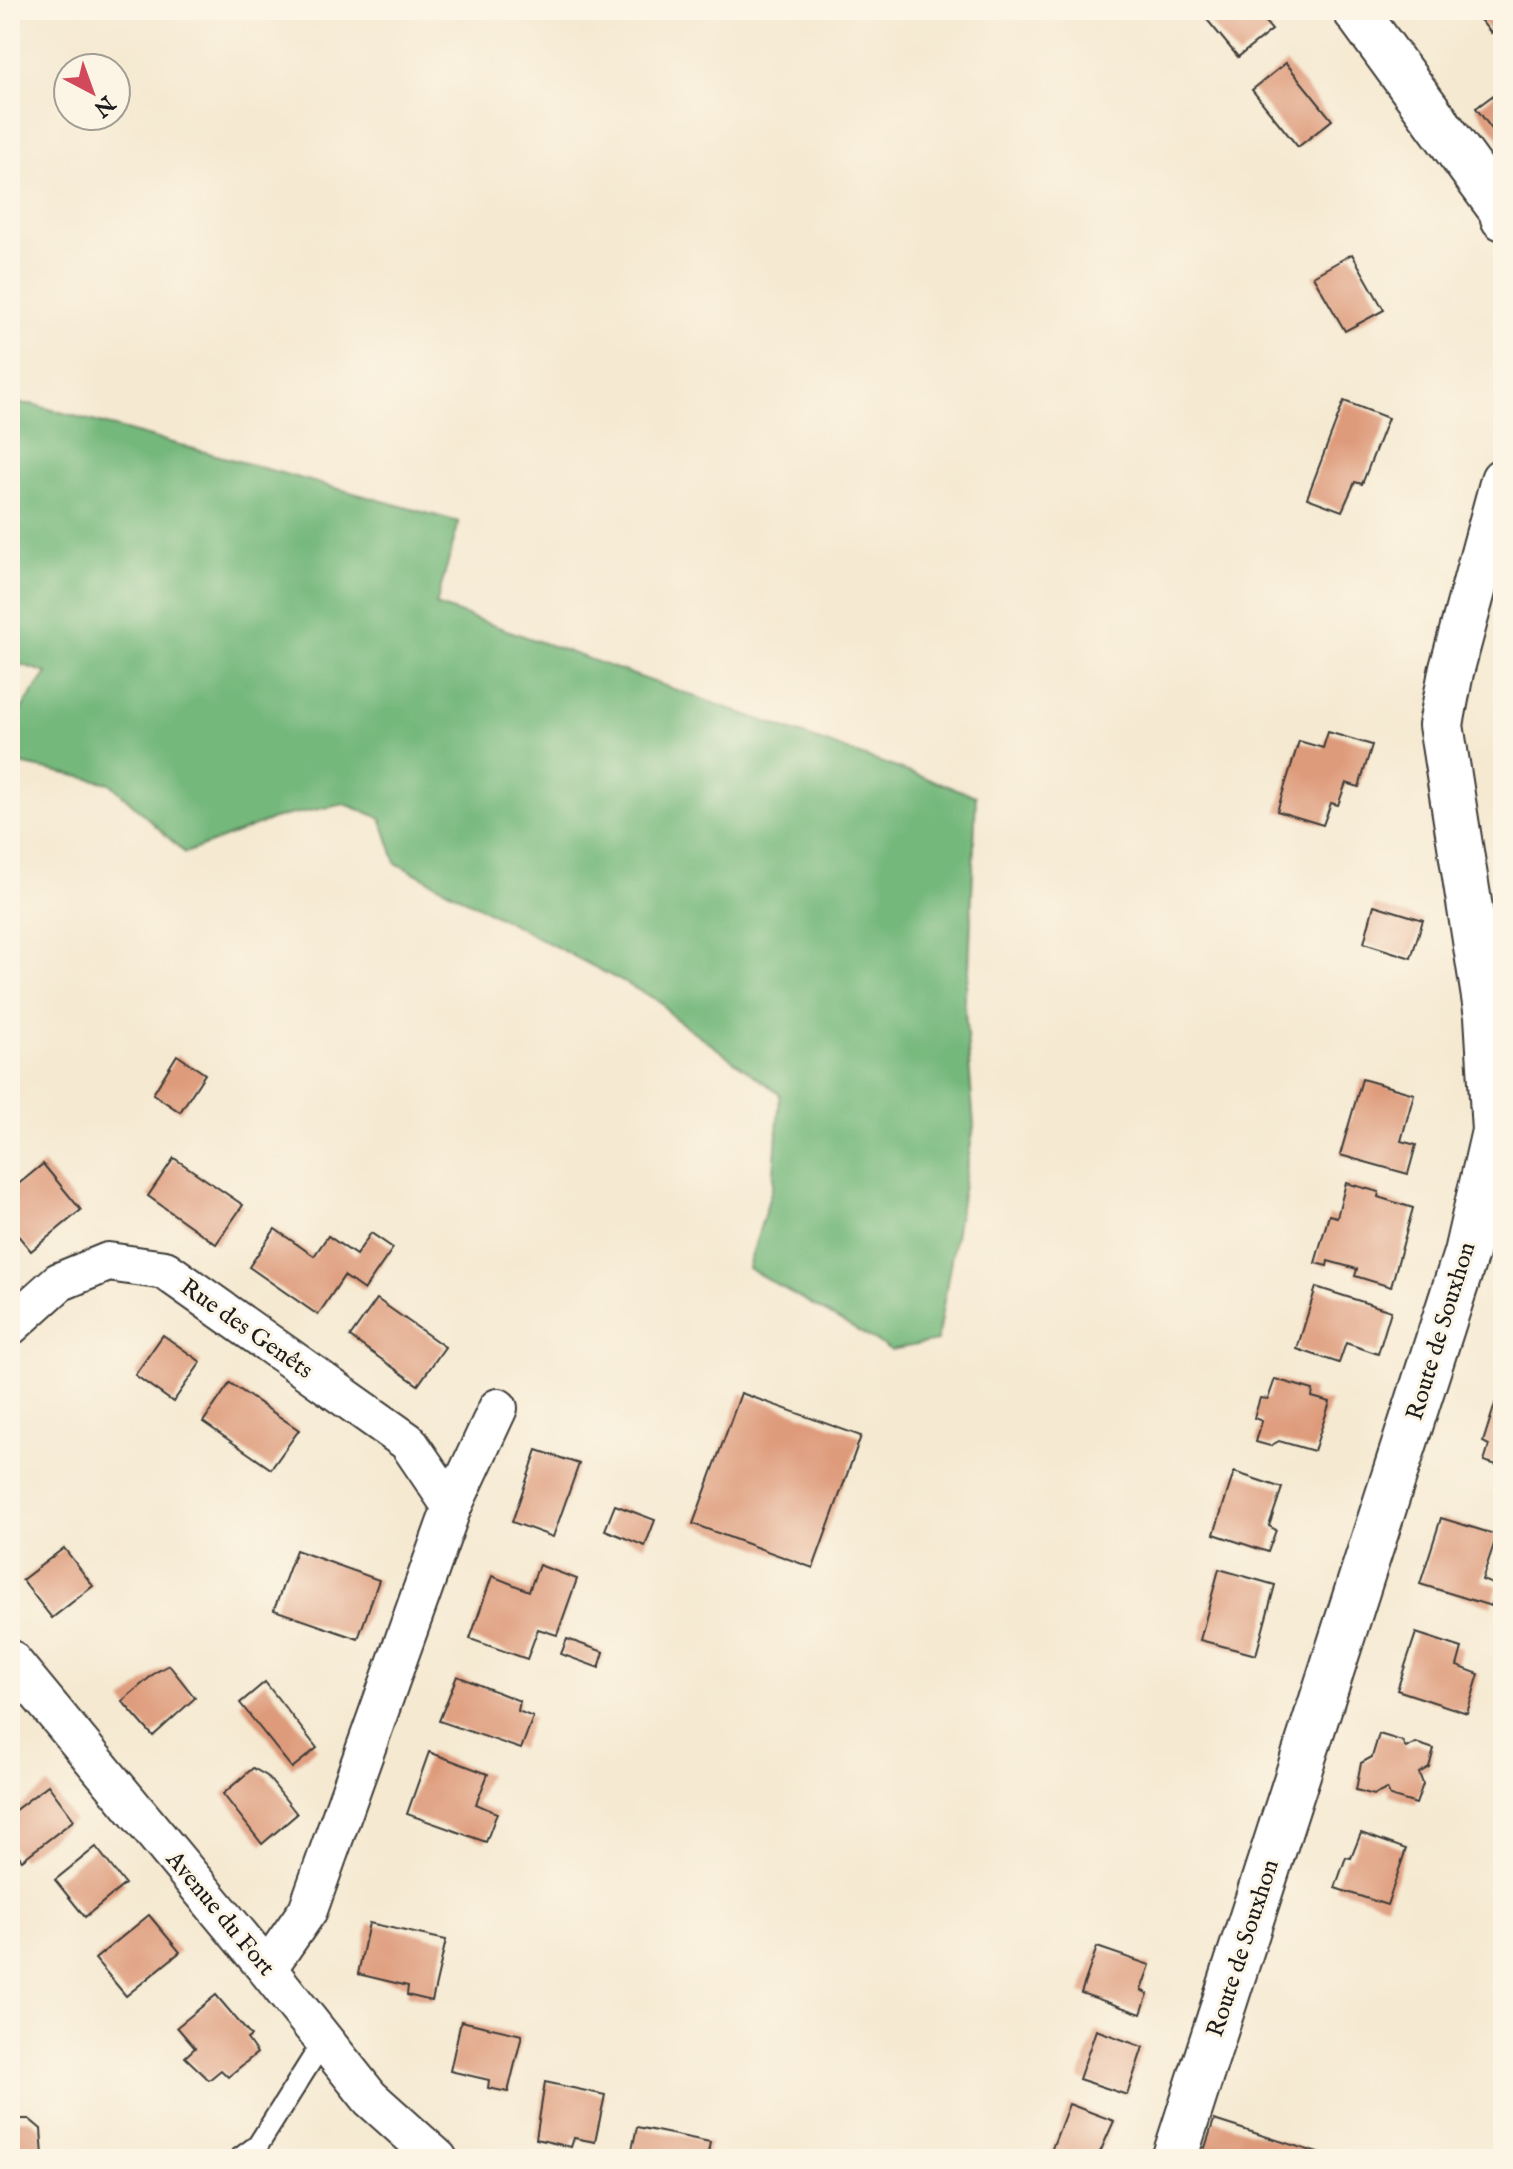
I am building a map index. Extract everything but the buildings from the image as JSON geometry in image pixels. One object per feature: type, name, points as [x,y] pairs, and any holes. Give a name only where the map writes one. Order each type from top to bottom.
[{"type":"street","points":[[1355,10],[1493,198],[1503,218]]},
{"type":"street","name":"Route de Souxhon","points":[[1174,2159],[1466,1253],[1494,1131],[1487,1016],[1441,725],[1451,672],[1503,480]]},
{"type":"street","name":"Rue des Genêts","points":[[10,1326],[59,1282],[108,1262],[165,1270],[408,1442],[452,1507]]},
{"type":"street","points":[[267,1969],[308,1910],[452,1507],[498,1408]]},
{"type":"street","name":"Avenue du Fort","points":[[10,1659],[370,2098],[438,2159]]},
{"type":"lane","points":[[239,2159],[258,2145],[324,2040]]},
{"type":"green space","points":[[10,404],[31,404],[459,522],[436,605],[976,796],[969,969],[964,998],[974,1126],[937,1341],[891,1350],[748,1268],[773,1185],[780,1094],[672,1016],[661,1002],[396,863],[381,818],[345,804],[279,817],[185,853],[110,783],[10,762],[10,725],[47,673],[10,661]]}]
